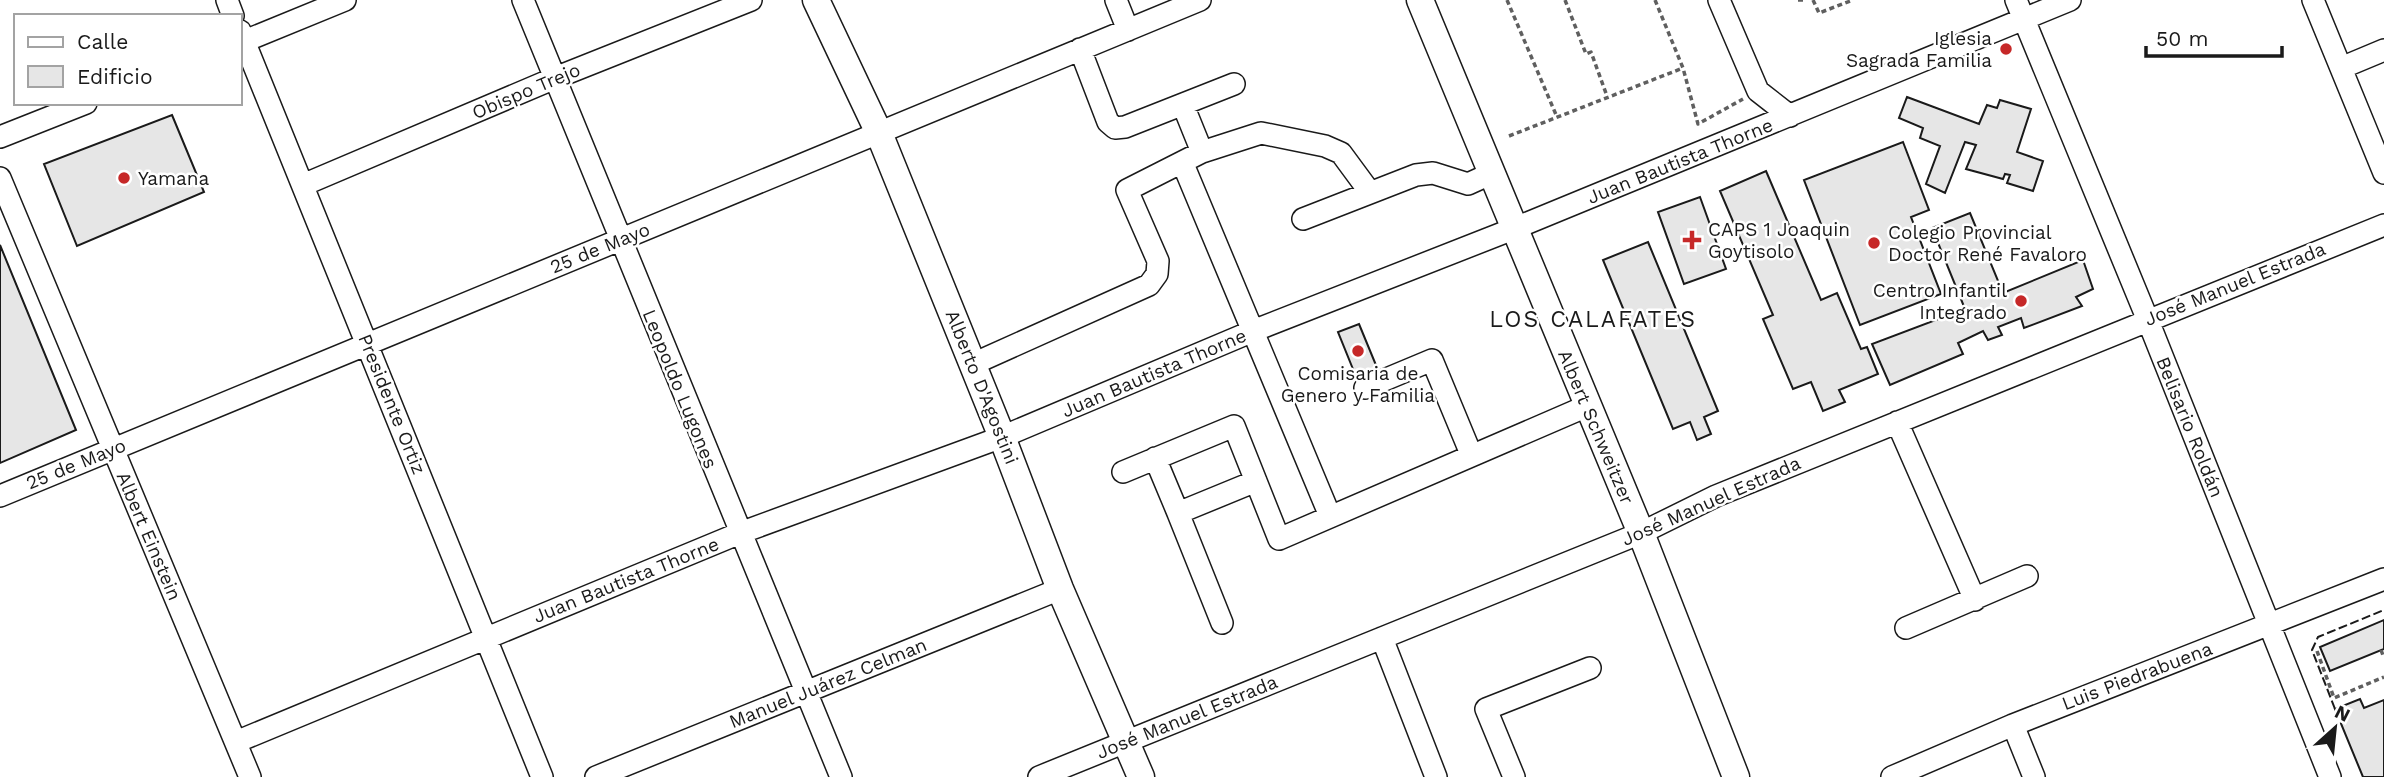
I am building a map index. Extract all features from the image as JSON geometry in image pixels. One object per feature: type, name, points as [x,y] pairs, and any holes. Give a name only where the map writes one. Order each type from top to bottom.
[{"type":"main road","name":"Alberto D'Agostini","points":[[816,0],[879,133],[1002,437],[1060,589],[1141,777]]},
{"type":"main road","name":"Albert Schweitzer","points":[[1420,0],[1640,533],[1736,777]]},
{"type":"street","points":[[242,38],[345,0]]},
{"type":"street","name":"Leopoldo Lugones","points":[[523,0],[841,777]]},
{"type":"street","name":"Obispo Trejo","points":[[303,185],[555,78],[751,0]]},
{"type":"street","points":[[1116,0],[1128,30]]},
{"type":"street","name":"25 de Mayo","points":[[0,496],[1200,0]]},
{"type":"street","points":[[1719,0],[1758,91],[1790,116]]},
{"type":"street","name":"Belisario Roldán","points":[[2016,0],[2147,318],[2330,777]]},
{"type":"street","name":"Juan Bautista Thorne","points":[[236,742],[740,533],[1002,437],[1253,331],[1513,229],[2070,0]]},
{"type":"street","points":[[2313,0],[2384,173]]},
{"type":"street","name":"Presidente Ortiz","points":[[242,40],[368,343],[542,777]]},
{"type":"street","points":[[1080,49],[1108,122],[1115,128],[1125,127],[1234,83]]},
{"type":"street","points":[[2341,68],[2384,50]]},
{"type":"street","points":[[0,137],[81,105]]},
{"type":"street","points":[[1183,105],[1193,158],[1253,331],[1330,516]]},
{"type":"street","points":[[973,364],[1149,285],[1157,274],[1158,261],[1126,190],[1193,158],[1261,133],[1287,137],[1341,153],[1368,191]]},
{"type":"street","points":[[1303,219],[1368,191],[1416,175],[1433,173],[1468,184],[1490,174]]},
{"type":"street","name":"Albert Einstein","points":[[0,178],[250,777]]},
{"type":"street","name":"José Manuel Estrada","points":[[1039,777],[1640,533],[1716,496],[2147,318],[2384,225]]},
{"type":"street","points":[[1365,388],[1432,360],[1471,454]]},
{"type":"street","points":[[1123,472],[1234,426],[1279,539],[1587,405]]},
{"type":"street","points":[[1898,422],[1975,600]]},
{"type":"street","points":[[1155,458],[1222,623]]},
{"type":"street","points":[[1178,513],[1256,481]]},
{"type":"street","points":[[1906,628],[2026,576]]},
{"type":"street","name":"Luis Piedrabuena","points":[[1892,777],[2013,725],[2384,579]]},
{"type":"street","name":"Manuel Juárez Celman","points":[[596,777],[1060,589]]},
{"type":"street","points":[[1382,638],[1436,777]]},
{"type":"street","points":[[1514,777],[1486,709],[1590,668]]},
{"type":"street","points":[[2013,725],[2034,777]]},
{"type":"path","points":[[1507,0],[1557,117]]},
{"type":"path","points":[[1565,0],[1586,54],[1591,52],[1608,97]]},
{"type":"path","points":[[1654,0],[1683,68],[1698,124],[1758,91]]},
{"type":"path","points":[[1798,0],[1805,0]]},
{"type":"path","points":[[1813,0],[1819,13],[1853,0]]},
{"type":"path","points":[[1509,136],[1683,68]]},
{"type":"path","points":[[2381,650],[2384,658]]},
{"type":"path","points":[[2317,651],[2334,698],[2384,677]]},
{"type":"building","points":[[1907,97],[1979,124],[1987,105],[1997,108],[2000,100],[2031,109],[2017,152],[2043,161],[2033,191],[2007,183],[2010,175],[2005,174],[2003,179],[1966,169],[1976,145],[1965,142],[1945,193],[1926,184],[1940,146],[1920,138],[1923,128],[1899,118]]},
{"type":"building","name":"Yamana","points":[[172,115],[204,192],[77,246],[44,164]]},
{"type":"building","name":"Colegio Provincial Doctor René Favaloro","points":[[1903,142],[1929,210],[1911,217],[1941,294],[1860,325],[1804,180]]},
{"type":"building","points":[[1766,171],[1821,300],[1837,293],[1861,349],[1867,347],[1878,374],[1839,390],[1845,402],[1823,411],[1811,382],[1793,389],[1763,319],[1773,315],[1720,191]]},
{"type":"building","name":"CAPS 1 Joaquin Goytisolo","points":[[1700,197],[1726,269],[1684,284],[1658,212]]},
{"type":"building","name":"Centro Infantil Integrado","points":[[1970,213],[2003,293],[2083,260],[2093,289],[2076,297],[2082,306],[2024,328],[2021,318],[1998,327],[2002,335],[1988,340],[1983,331],[1958,343],[1963,354],[1890,385],[1872,344],[1965,309],[1932,228]]},
{"type":"building","points":[[1648,242],[1718,411],[1704,417],[1711,434],[1697,440],[1690,422],[1673,429],[1603,260]]},
{"type":"building","points":[[0,245],[76,430],[0,463]]},
{"type":"building","name":"Comisaria de Genero y Familia","points":[[1359,324],[1378,370],[1357,379],[1338,332]]},
{"type":"building","points":[[2384,620],[2384,649],[2330,671],[2320,647]]},
{"type":"building","points":[[2360,699],[2364,708],[2384,700],[2384,777],[2363,777],[2335,709]]},
{"type":"fence","points":[[2335,709],[2312,650],[2318,637],[2384,610]]},
{"type":"place","name":"Iglesia Sagrada Familia","points":[[2006,49]]},
{"type":"place","name":"Yamana","points":[[124,178]]},
{"type":"place","name":"CAPS 1 Joaquin Goytisolo","points":[[1692,240]]},
{"type":"place","name":"Colegio Provincial Doctor René Favaloro","points":[[1874,243]]},
{"type":"place","name":"Centro Infantil Integrado","points":[[2021,301]]},
{"type":"place","name":"Comisaria de Genero y Familia","points":[[1358,351]]},
{"type":"district","name":"LOS CALAFATES","points":[[1593,319]]}]
